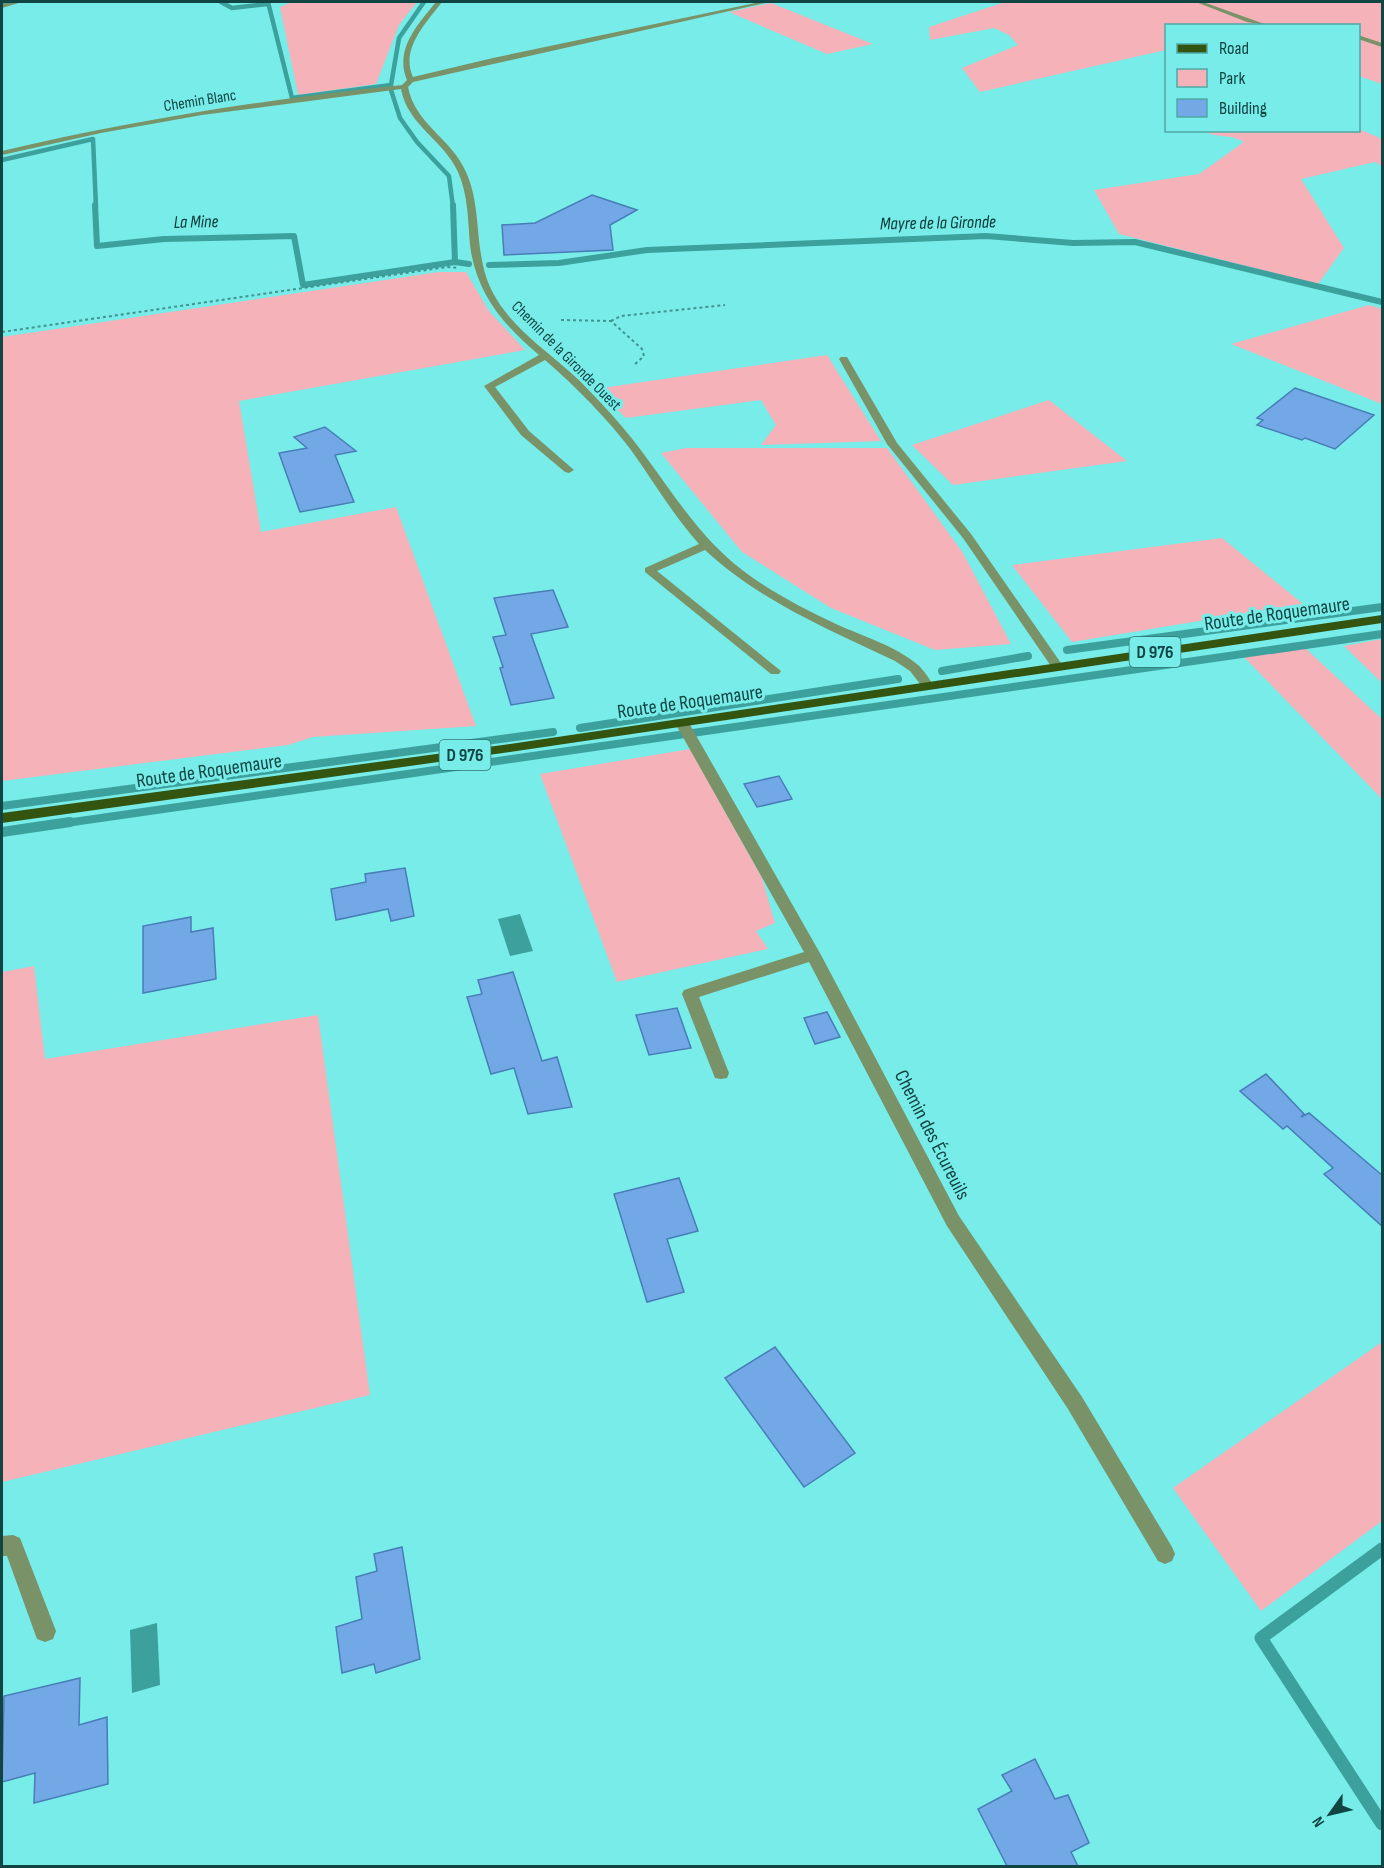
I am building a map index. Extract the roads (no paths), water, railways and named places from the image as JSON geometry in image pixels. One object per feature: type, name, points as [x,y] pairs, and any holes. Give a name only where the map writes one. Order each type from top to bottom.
[{"type":"main road","name":"Route de Roquemaure","points":[[2,818],[266,783],[1383,619]]},
{"type":"street","points":[[2,6],[19,2]]},
{"type":"street","name":"Chemin de la Gironde Ouest","points":[[439,2],[415,33],[408,50],[406,58],[411,110],[444,146],[461,169],[468,187],[477,269],[488,293],[503,315],[579,386],[633,446],[687,525],[706,545],[753,584],[787,604],[899,658],[914,668],[928,686]]},
{"type":"street","name":"Chemin Blanc","points":[[2,153],[96,133],[226,110],[408,83],[493,60],[767,2]]},
{"type":"street","points":[[1199,2],[1260,24]]},
{"type":"street","points":[[1360,37],[1383,45]]},
{"type":"street","points":[[545,356],[489,386],[525,433],[569,470]]},
{"type":"street","points":[[844,359],[892,444],[967,537],[1057,666]]},
{"type":"street","points":[[706,545],[649,570],[775,671]]},
{"type":"street","name":"Chemin des Écureuils","points":[[682,723],[813,955],[953,1221],[1075,1403],[1165,1554]]},
{"type":"street","points":[[721,1073],[690,994],[813,955]]},
{"type":"street","points":[[2,1546],[13,1545],[45,1631]]},
{"type":"water","points":[[520,914],[533,951],[510,956],[498,919]]},
{"type":"water","points":[[157,1623],[160,1685],[132,1693],[130,1630]]},
{"type":"waterway","points":[[2,4],[12,2]]},
{"type":"waterway","points":[[221,2],[232,8],[268,4]]},
{"type":"waterway","points":[[268,2],[292,98],[391,85],[399,38],[424,2]]},
{"type":"waterway","name":"Mayre de la Gironde","points":[[391,90],[400,118],[417,142],[449,176],[453,207]]},
{"type":"waterway","name":"La Mine","points":[[2,160],[93,139],[96,207]]},
{"type":"waterway","name":"La Mine","points":[[95,205],[97,246],[164,239],[294,236],[303,285],[455,262]]},
{"type":"waterway","name":"Mayre de la Gironde","points":[[453,205],[455,262]]},
{"type":"waterway","name":"Mayre de la Gironde","points":[[489,265],[559,263],[647,250],[986,236],[1073,243],[1135,242],[1382,302]]},
{"type":"waterway","name":"Mayre de la Gironde","points":[[455,262],[469,264]]},
{"type":"waterway","points":[[1067,650],[1382,607]]},
{"type":"waterway","points":[[59,824],[1382,634]]},
{"type":"waterway","points":[[942,671],[1028,656]]},
{"type":"waterway","points":[[580,728],[898,679]]},
{"type":"waterway","points":[[2,806],[553,732]]},
{"type":"waterway","points":[[2,832],[70,822]]},
{"type":"waterway","points":[[1382,1549],[1261,1638],[1382,1824]]}]
